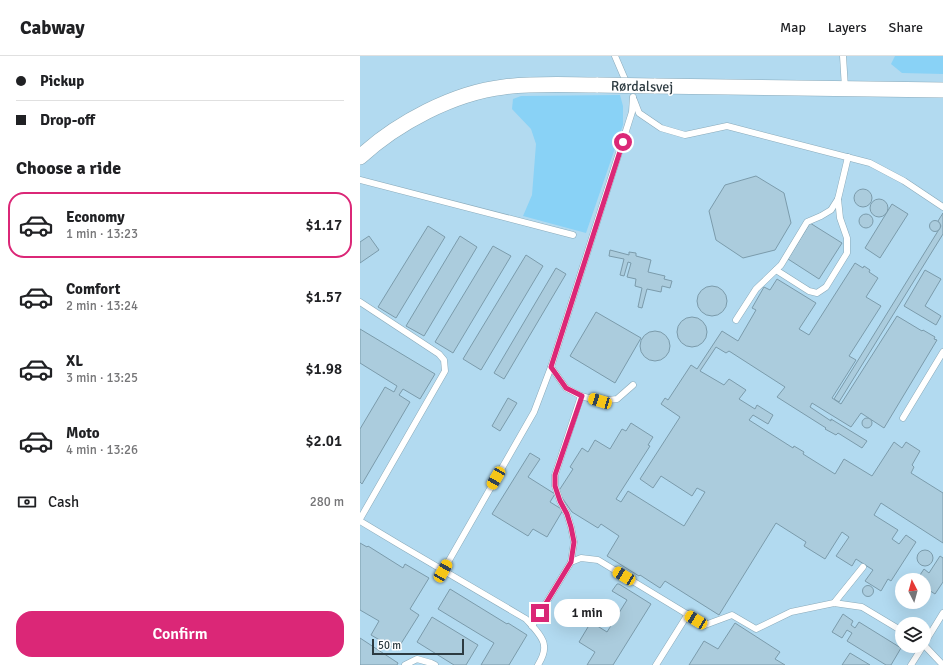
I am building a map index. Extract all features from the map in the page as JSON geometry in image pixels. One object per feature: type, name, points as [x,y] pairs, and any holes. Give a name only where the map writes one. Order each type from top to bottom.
[{"type":"street","name":"Rørdalsvej","points":[[360,157],[400,126],[440,104],[481,91],[503,87],[528,85],[598,85],[943,90]]},
{"type":"lane","points":[[615,56],[639,113],[661,128],[685,135],[727,126],[870,163],[904,181],[943,208]]},
{"type":"lane","points":[[843,56],[845,89]]},
{"type":"lane","points":[[443,571],[534,412],[551,367],[632,112],[633,97]]},
{"type":"lane","points":[[736,320],[756,289],[781,265],[807,222],[822,216],[831,210],[838,199],[848,157]]},
{"type":"lane","points":[[360,180],[573,235]]},
{"type":"lane","points":[[776,270],[809,292],[817,294],[826,287],[846,253],[847,238],[840,218],[838,199]]},
{"type":"lane","points":[[360,302],[439,354],[444,360],[445,370],[360,520],[443,571],[526,619],[537,632],[544,646],[542,657],[538,665]]},
{"type":"lane","points":[[903,418],[943,352]]},
{"type":"lane","points":[[551,367],[566,388],[582,396],[600,401],[617,399],[633,385]]},
{"type":"lane","points":[[532,626],[571,562],[574,542],[567,514],[560,501],[555,486],[555,475],[582,396]]},
{"type":"lane","points":[[571,562],[581,558],[598,560],[704,625],[732,615],[756,629],[791,612],[834,603],[862,607],[895,627]]},
{"type":"lane","points":[[834,603],[862,567]]},
{"type":"lane","points":[[931,633],[943,613]]},
{"type":"lane","points":[[656,665],[688,614]]},
{"type":"lane","points":[[931,652],[943,665]]},
{"type":"lane","points":[[911,665],[919,653]]},
{"type":"lane","points":[[405,665],[417,659],[435,665]]},
{"type":"shaded area","points":[[360,56],[943,56],[943,665],[360,665]]},
{"type":"shaded area","points":[[895,56],[943,56],[943,74],[902,73],[891,64]]},
{"type":"shaded area","points":[[620,95],[623,106],[623,125],[586,233],[523,216],[532,195],[536,144],[531,129],[512,109],[513,99],[521,96]]},
{"type":"building","points":[[756,176],[784,193],[791,223],[775,250],[743,258],[716,240],[709,211],[725,185]]},
{"type":"building","points":[[859,189],[867,189],[872,194],[870,205],[867,207],[859,207],[854,202],[854,194]]},
{"type":"building","points":[[875,199],[883,199],[888,204],[886,215],[883,217],[875,217],[870,212],[870,204]]},
{"type":"building","points":[[892,204],[908,214],[880,258],[865,248]]},
{"type":"building","points":[[943,213],[943,234],[839,402],[834,399],[941,226],[938,221]]},
{"type":"building","points":[[866,214],[871,216],[873,221],[871,226],[866,228],[861,226],[859,221],[861,216]]},
{"type":"building","points":[[935,220],[939,222],[941,226],[939,230],[935,232],[931,230],[929,226],[931,222]]},
{"type":"building","points":[[810,223],[842,243],[819,279],[788,259]]},
{"type":"building","points":[[428,226],[445,237],[396,318],[378,307]]},
{"type":"building","points":[[369,236],[379,250],[360,263],[360,242]]},
{"type":"building","points":[[460,236],[477,247],[424,336],[406,326]]},
{"type":"building","points":[[493,246],[511,256],[453,353],[435,342]]},
{"type":"building","points":[[610,250],[629,255],[629,252],[636,253],[636,256],[651,260],[648,272],[665,276],[664,279],[672,281],[670,288],[662,286],[661,292],[647,289],[642,308],[638,307],[642,288],[635,286],[636,279],[627,277],[631,263],[628,262],[624,276],[620,275],[624,259],[609,256]]},
{"type":"building","points":[[526,255],[543,266],[481,370],[463,359]]},
{"type":"building","points":[[855,263],[863,268],[864,266],[870,270],[869,272],[878,278],[866,297],[881,306],[849,356],[856,360],[832,398],[841,404],[897,316],[935,337],[934,339],[937,340],[884,428],[861,413],[851,427],[812,403],[810,407],[831,421],[831,419],[867,441],[862,448],[838,433],[836,435],[825,429],[826,428],[777,397],[785,387],[729,351],[726,353],[716,347],[700,371],[724,385],[729,379],[746,390],[739,399],[755,409],[757,405],[773,415],[768,424],[753,415],[749,420],[793,448],[794,446],[804,452],[803,454],[835,474],[844,459],[872,476],[894,442],[902,448],[906,442],[920,451],[912,465],[914,467],[911,473],[943,493],[943,543],[881,503],[874,515],[898,530],[892,539],[899,544],[906,535],[916,542],[891,581],[888,579],[881,591],[865,581],[873,570],[856,559],[852,566],[836,556],[849,537],[842,532],[825,559],[804,546],[806,542],[776,523],[719,615],[665,581],[660,588],[607,556],[619,536],[601,524],[598,528],[572,512],[558,492],[573,469],[570,467],[582,448],[588,452],[595,440],[610,449],[622,429],[626,431],[631,423],[653,437],[648,445],[650,446],[616,499],[621,502],[628,491],[684,526],[705,492],[697,488],[692,496],[661,476],[653,488],[640,479],[680,417],[661,404],[665,398],[668,400],[691,365],[697,369],[722,331],[738,341],[756,310],[752,308],[764,287],[770,290],[777,279],[816,303],[799,329],[809,335]]},
{"type":"building","points":[[556,268],[566,274],[504,379],[494,373]]},
{"type":"building","points":[[925,270],[941,279],[925,306],[941,316],[936,325],[904,306]]},
{"type":"building","points":[[712,286],[723,290],[727,301],[723,312],[712,316],[701,312],[697,301],[701,290]]},
{"type":"building","points":[[596,312],[641,338],[615,383],[570,356]]},
{"type":"building","points":[[692,317],[703,321],[707,332],[703,343],[692,347],[681,343],[677,332],[681,321]]},
{"type":"building","points":[[360,329],[435,374],[420,399],[403,389],[399,395],[410,402],[362,484],[360,482],[360,429],[385,387],[394,392],[397,386],[360,363]]},
{"type":"building","points":[[655,331],[666,335],[670,346],[666,357],[655,361],[644,357],[640,346],[644,335]]},
{"type":"building","points":[[508,398],[517,403],[500,431],[492,426]]},
{"type":"building","points":[[867,418],[872,423],[867,428],[862,423]]},
{"type":"building","points":[[530,453],[540,459],[528,477],[555,494],[550,502],[563,510],[547,537],[533,529],[528,536],[492,514]]},
{"type":"building","points":[[360,543],[367,547],[368,546],[403,568],[405,564],[429,578],[410,609],[419,615],[397,650],[371,635],[379,621],[360,610]]},
{"type":"building","points":[[925,550],[932,555],[933,558],[928,565],[925,566],[918,561],[917,558],[922,551]]},
{"type":"building","points":[[940,556],[943,558],[943,582],[935,594],[931,591],[931,573],[929,573]]},
{"type":"building","points":[[924,569],[929,573],[921,573]]},
{"type":"building","points":[[617,584],[651,604],[613,665],[587,665],[595,652],[579,642],[591,622],[607,632],[627,600],[612,591]]},
{"type":"building","points":[[866,586],[870,586],[872,587],[872,595],[866,596],[863,593],[863,589]]},
{"type":"building","points":[[450,589],[527,635],[509,665],[481,665],[494,643],[438,609]]},
{"type":"building","points":[[843,614],[853,621],[851,625],[855,628],[859,622],[895,644],[895,653],[898,653],[891,665],[886,665],[847,641],[852,633],[847,630],[842,638],[832,632]]},
{"type":"building","points":[[432,617],[478,645],[466,665],[454,665],[417,642]]},
{"type":"building","points":[[735,623],[780,652],[775,659],[785,665],[689,665],[704,641],[718,649]]},
{"type":"building","points":[[360,638],[398,663],[397,665],[360,665]]},
{"type":"building","points":[[850,653],[870,665],[842,665]]},
{"type":"route","points":[[540,613],[571,562],[574,542],[567,514],[560,501],[555,486],[555,475],[582,396],[566,388],[551,367],[623,142]]}]
